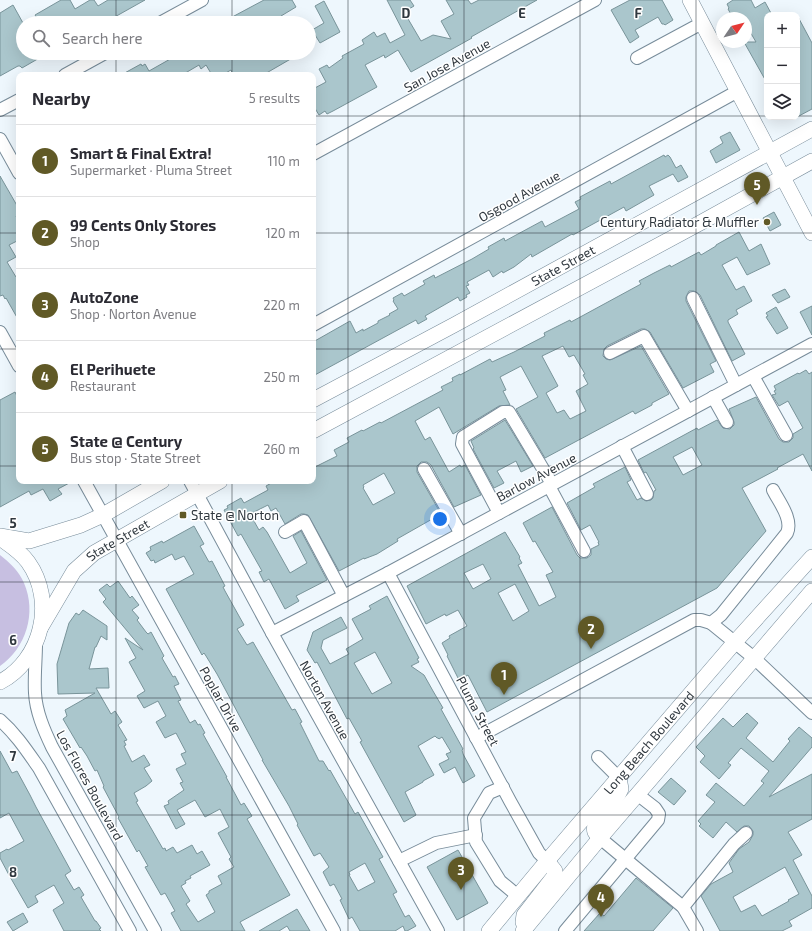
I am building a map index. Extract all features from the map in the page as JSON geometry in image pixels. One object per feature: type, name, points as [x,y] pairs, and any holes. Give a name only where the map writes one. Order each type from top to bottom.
[{"type":"main road","points":[[690,0],[812,233]]},
{"type":"main road","name":"State Street","points":[[316,398],[454,325],[769,151],[812,129]]},
{"type":"main road","points":[[316,429],[700,223],[812,161]]},
{"type":"main road","points":[[454,325],[466,348]]},
{"type":"main road","points":[[0,537],[30,541],[81,525],[103,515],[157,484]]},
{"type":"main road","name":"State Street","points":[[41,627],[74,571],[94,553],[116,540],[193,487],[206,484]]},
{"type":"main road","points":[[0,537],[12,546],[28,562],[38,582],[43,604],[41,627],[36,643],[22,665],[0,682]]},
{"type":"main road","name":"Long Beach Boulevard","points":[[489,931],[547,861],[736,642],[812,557]]},
{"type":"main road","name":"Long Beach Boulevard","points":[[525,930],[637,794],[812,591]]},
{"type":"main road","points":[[600,838],[594,829],[621,789],[619,778]]},
{"type":"main road","points":[[525,930],[523,922],[524,915],[555,875],[555,871],[547,861]]},
{"type":"street","points":[[173,16],[202,0]]},
{"type":"street","name":"San Jose Avenue","points":[[316,152],[595,0]]},
{"type":"street","points":[[637,58],[702,23]]},
{"type":"street","points":[[70,72],[92,60]]},
{"type":"street","name":"Osgood Avenue","points":[[316,323],[738,91]]},
{"type":"street","points":[[0,110],[16,102]]},
{"type":"street","points":[[0,139],[16,168]]},
{"type":"street","points":[[693,298],[736,385]]},
{"type":"street","points":[[0,332],[16,361]]},
{"type":"street","points":[[610,353],[644,336],[688,411]]},
{"type":"street","name":"Barlow Avenue","points":[[272,633],[461,534],[812,344]]},
{"type":"street","points":[[754,376],[786,435]]},
{"type":"street","points":[[713,397],[727,422]]},
{"type":"street","points":[[499,513],[462,444],[463,437],[503,412],[509,412],[551,485],[584,551]]},
{"type":"street","points":[[622,446],[648,494]]},
{"type":"street","points":[[424,469],[461,534]]},
{"type":"street","name":"Poplar Drive","points":[[86,484],[334,931]]},
{"type":"street","name":"Norton Avenue","points":[[193,487],[272,633],[399,861],[435,930]]},
{"type":"street","points":[[711,623],[721,615],[787,534],[789,529],[788,520],[773,490]]},
{"type":"street","points":[[285,532],[304,521],[344,596]]},
{"type":"street","name":"Pluma Street","points":[[388,573],[503,787],[540,853],[547,861]]},
{"type":"street","points":[[476,738],[694,620],[701,620],[711,623],[736,642],[812,713]]},
{"type":"street","name":"Los Flores Boulevard","points":[[36,643],[35,694],[39,716],[52,747],[155,931]]},
{"type":"street","points":[[0,720],[24,746],[39,768],[130,931]]},
{"type":"street","points":[[598,757],[619,778]]},
{"type":"street","points":[[503,787],[489,794],[474,818],[476,842],[500,881],[518,896]]},
{"type":"street","points":[[565,931],[658,820],[659,814],[655,808],[637,794]]},
{"type":"street","points":[[684,906],[729,850],[746,833]]},
{"type":"street","points":[[399,861],[436,843],[476,835]]},
{"type":"street","points":[[600,838],[684,906],[697,931]]},
{"type":"street","points":[[90,860],[109,849]]},
{"type":"shaded area","points":[[0,555],[20,575],[24,583],[28,594],[29,618],[27,629],[17,650],[0,666]]},
{"type":"building","points":[[61,0],[70,0],[75,9],[90,0],[94,0],[98,6],[108,0],[145,0],[116,16],[35,15]]},
{"type":"building","points":[[264,0],[292,0],[296,7],[281,16],[234,16]]},
{"type":"building","points":[[387,0],[410,0],[414,6],[404,12],[421,41],[433,35],[451,39],[441,21],[454,14],[446,0],[468,0],[471,4],[479,0],[537,0],[411,72],[398,50],[385,58],[384,55],[365,65],[377,87],[327,114],[325,111],[319,115],[316,110],[316,87],[326,82],[319,69],[327,65],[329,68],[343,58],[342,56],[364,44],[362,40],[374,32],[377,37],[385,33],[390,43],[405,35]]},
{"type":"building","points":[[630,0],[662,0],[673,20],[665,25],[662,24],[658,17],[635,30],[639,37],[630,43],[611,10]]},
{"type":"building","points":[[733,0],[751,0],[755,8],[765,2],[770,12],[764,12],[764,78],[747,48],[752,48],[752,42],[756,42],[752,35],[752,12],[730,12],[727,4]]},
{"type":"building","points":[[324,1],[340,32],[320,43],[316,36],[316,28],[324,23],[315,6]]},
{"type":"building","points":[[13,5],[19,16],[16,16],[16,60],[36,60],[22,68],[18,66],[0,76],[0,13]]},
{"type":"building","points":[[800,21],[812,43],[812,109],[800,115]]},
{"type":"building","points":[[168,60],[289,60],[268,72],[232,72],[231,70],[227,72],[210,72],[206,65],[201,69],[199,65],[187,72],[126,72],[141,64],[142,66],[145,64],[149,71]]},
{"type":"building","points":[[730,132],[740,150],[716,163],[710,151],[723,143],[720,137]]},
{"type":"building","points":[[664,155],[665,157],[668,155],[670,157],[676,168],[681,165],[688,177],[678,182],[673,174],[649,186],[654,195],[626,211],[624,207],[532,257],[531,254],[514,267],[503,273],[502,271],[493,277],[489,270],[467,282],[469,285],[466,286],[470,293],[466,295],[467,297],[460,301],[458,297],[425,316],[427,319],[418,324],[416,320],[316,374],[316,340],[350,321],[356,333],[363,329],[363,331],[378,323],[378,321],[398,309],[393,301],[393,298],[402,293],[404,296],[425,284],[423,281],[434,275],[435,278],[472,259],[489,249],[488,247],[504,238],[505,241],[542,221],[545,227],[579,209],[575,202],[581,199],[580,197],[610,181],[611,184]]},
{"type":"building","points":[[0,176],[16,204],[16,242],[9,245],[16,257],[7,262],[16,277],[16,316],[6,298],[5,299],[3,295],[0,296]]},
{"type":"building","points":[[774,212],[781,225],[770,231],[763,218]]},
{"type":"building","points":[[739,232],[749,251],[761,244],[770,264],[747,275],[737,257],[722,265],[736,290],[744,286],[752,301],[736,310],[738,314],[728,320],[745,354],[732,361],[700,295],[694,291],[689,291],[686,301],[716,361],[710,364],[714,372],[683,388],[650,332],[645,329],[641,329],[607,346],[604,349],[603,356],[610,360],[641,346],[669,394],[635,414],[633,411],[545,458],[516,409],[538,397],[521,366],[500,377],[506,390],[503,391],[510,405],[499,406],[453,434],[439,407],[415,421],[425,440],[430,437],[449,472],[460,465],[461,467],[465,465],[481,495],[454,507],[431,465],[427,462],[421,462],[417,466],[417,472],[441,514],[397,539],[398,541],[377,554],[364,558],[339,571],[308,515],[301,514],[285,524],[276,508],[271,511],[268,505],[250,514],[259,530],[263,527],[267,532],[290,573],[307,563],[293,536],[301,531],[327,580],[296,596],[299,601],[285,609],[269,579],[264,582],[259,572],[262,571],[241,534],[238,536],[224,510],[228,508],[227,506],[241,498],[244,503],[268,490],[266,486],[270,484],[316,484],[316,466],[337,456],[334,450],[349,442],[347,438],[380,422],[381,423],[443,390],[441,387],[453,381],[452,378],[490,359],[492,362],[514,352],[545,336],[544,333],[570,320],[571,322],[641,284],[639,281],[654,273],[670,265],[671,267],[699,252],[701,255]],"holes":[[[563,346],[569,357],[574,355],[585,374],[583,375],[588,384],[576,391],[586,411],[570,419],[564,410],[557,413],[546,393],[558,386],[542,356]],[[384,473],[395,493],[373,505],[363,488],[363,485]]]},
{"type":"building","points":[[785,289],[790,297],[778,303],[772,295]]},
{"type":"building","points":[[812,306],[812,335],[800,312]]},
{"type":"building","points":[[776,307],[788,328],[777,334],[766,317],[768,316],[766,313]]},
{"type":"building","points":[[806,370],[809,374],[812,372],[812,471],[803,454],[742,488],[766,531],[717,588],[487,712],[468,675],[459,680],[442,643],[450,638],[449,636],[467,626],[458,610],[446,616],[445,614],[426,624],[407,586],[505,532],[520,557],[519,558],[522,563],[518,565],[539,606],[556,597],[546,575],[553,572],[535,541],[533,542],[523,523],[552,507],[577,555],[580,558],[587,558],[591,555],[591,549],[599,545],[599,542],[590,525],[581,530],[567,503],[595,487],[593,484],[625,467],[631,480],[627,482],[637,500],[641,498],[646,501],[651,500],[653,498],[654,491],[656,490],[646,472],[644,473],[638,460],[697,428],[698,430],[717,420],[723,428],[730,429],[734,425],[734,422],[729,409],[756,397],[779,439],[783,442],[789,442],[793,438],[793,434],[803,428],[788,401],[779,406],[772,395],[776,394],[774,391],[776,390],[774,386],[798,373],[799,374]],"holes":[[[692,447],[702,465],[683,475],[673,457]],[[483,564],[491,579],[473,589],[464,573]],[[515,584],[529,611],[513,621],[498,593]]]},
{"type":"building","points":[[15,392],[16,394],[16,484],[67,484],[58,489],[62,494],[50,501],[43,489],[31,495],[29,491],[0,507],[0,400]]},
{"type":"building","points":[[505,420],[533,466],[521,472],[516,461],[497,471],[504,483],[494,488],[473,449],[474,448],[471,441]]},
{"type":"building","points":[[194,526],[204,544],[200,546],[209,562],[212,561],[225,586],[223,587],[225,591],[244,625],[237,629],[247,645],[253,642],[292,710],[295,709],[302,722],[300,723],[319,761],[323,761],[329,771],[330,770],[355,814],[358,812],[383,857],[379,859],[397,892],[393,894],[405,917],[409,915],[416,926],[407,931],[405,931],[403,926],[395,931],[360,931],[352,917],[349,919],[340,900],[342,899],[334,884],[330,886],[323,872],[329,867],[320,853],[314,856],[297,825],[298,824],[289,806],[262,760],[217,674],[204,653],[202,655],[166,589],[194,574],[184,556],[175,560],[172,554],[155,563],[154,560],[151,561],[146,553],[151,550],[150,547],[162,541],[163,543]],"holes":[[[365,863],[375,882],[358,891],[349,875],[349,872]]]},
{"type":"building","points":[[118,581],[130,598],[132,596],[139,605],[132,610],[139,618],[137,620],[146,632],[148,634],[151,632],[164,656],[162,658],[173,677],[175,676],[179,684],[174,686],[181,700],[178,701],[190,723],[195,720],[198,725],[200,724],[205,733],[203,734],[241,805],[244,803],[252,816],[247,819],[290,895],[240,922],[245,931],[181,931],[171,913],[175,911],[165,893],[161,895],[145,867],[148,866],[139,850],[137,852],[118,818],[119,817],[103,787],[104,786],[97,770],[95,771],[63,719],[67,716],[65,710],[95,693],[58,694],[57,664],[69,623],[76,613],[79,615],[83,610],[107,626],[107,640],[101,636],[95,647],[89,669],[108,668],[109,688],[96,688],[111,714],[115,711],[122,722],[118,725],[127,740],[124,741],[126,745],[124,746],[132,762],[144,755],[150,765],[144,768],[152,781],[134,793],[138,801],[136,802],[163,849],[165,848],[166,851],[173,847],[177,853],[192,845],[197,854],[202,851],[210,865],[190,876],[191,878],[185,881],[186,883],[181,886],[190,901],[186,904],[198,922],[215,912],[206,895],[209,891],[222,884],[218,876],[234,867],[229,859],[231,857],[218,833],[229,827],[220,809],[205,817],[195,800],[177,810],[185,824],[176,829],[164,806],[169,804],[168,801],[184,790],[180,783],[183,782],[176,769],[186,764],[181,754],[186,752],[176,733],[165,738],[156,722],[166,716],[158,701],[144,708],[137,696],[145,691],[129,662],[136,658],[125,638],[143,650],[103,602],[106,599],[99,590],[107,584],[110,587]]},
{"type":"building","points":[[387,596],[419,658],[417,659],[419,662],[411,666],[424,675],[443,708],[441,709],[463,749],[463,754],[475,776],[463,783],[455,767],[444,773],[439,764],[449,759],[446,754],[451,752],[442,737],[439,739],[435,736],[418,746],[434,775],[405,792],[416,815],[404,822],[360,742],[362,741],[349,718],[347,719],[317,662],[315,663],[307,650],[313,632],[341,617],[347,628],[323,640],[321,648],[330,664],[349,654],[346,649],[363,639],[352,619],[371,609],[369,606]],"holes":[[[375,652],[392,683],[372,694],[354,663]]]},
{"type":"building","points":[[747,713],[758,723],[746,738],[773,762],[790,741],[788,739],[799,727],[812,738],[812,747],[769,797],[812,774],[812,819],[788,832],[802,855],[793,860],[812,896],[812,908],[789,921],[792,926],[782,931],[720,931],[701,896],[711,884],[733,872],[729,863],[739,849],[749,842],[753,835],[753,831],[749,826],[744,826],[737,832],[726,822],[713,838],[699,826],[701,824],[698,821],[715,802],[706,795],[716,783],[744,806],[764,783],[761,781],[769,771],[741,748],[728,763],[731,765],[719,779],[700,762],[705,756],[696,747],[723,718],[733,727]],"holes":[[[785,867],[799,894],[762,916],[755,905],[741,912],[733,897]]]},
{"type":"building","points":[[0,751],[12,773],[17,771],[71,871],[65,875],[74,890],[79,887],[84,895],[81,897],[95,921],[101,928],[99,929],[101,931],[64,931],[53,910],[64,903],[54,885],[35,896],[38,902],[28,908],[9,875],[0,858],[0,853],[24,841],[9,813],[0,818]]},
{"type":"building","points":[[671,778],[686,791],[674,805],[658,792]]},
{"type":"building","points":[[458,850],[488,903],[457,920],[427,867]]},
{"type":"building","points":[[636,878],[673,908],[653,931],[584,931],[600,913],[604,916]]},
{"type":"building","points":[[297,909],[310,931],[290,931],[287,926],[279,931],[259,931]]},
{"type":"building","points":[[23,913],[28,922],[13,931],[7,922]]},
{"type":"place","name":"State @ Century","points":[[757,205]]},
{"type":"place","name":"Century Radiator & Muffler","points":[[767,222]]},
{"type":"place","name":"State @ Norton","points":[[183,515]]},
{"type":"place","name":"99 Cents Only Stores","points":[[591,649]]},
{"type":"place","name":"Smart & Final Extra!","points":[[504,695]]},
{"type":"place","name":"AutoZone","points":[[461,890]]},
{"type":"place","name":"El Perihuete","points":[[601,917]]}]
